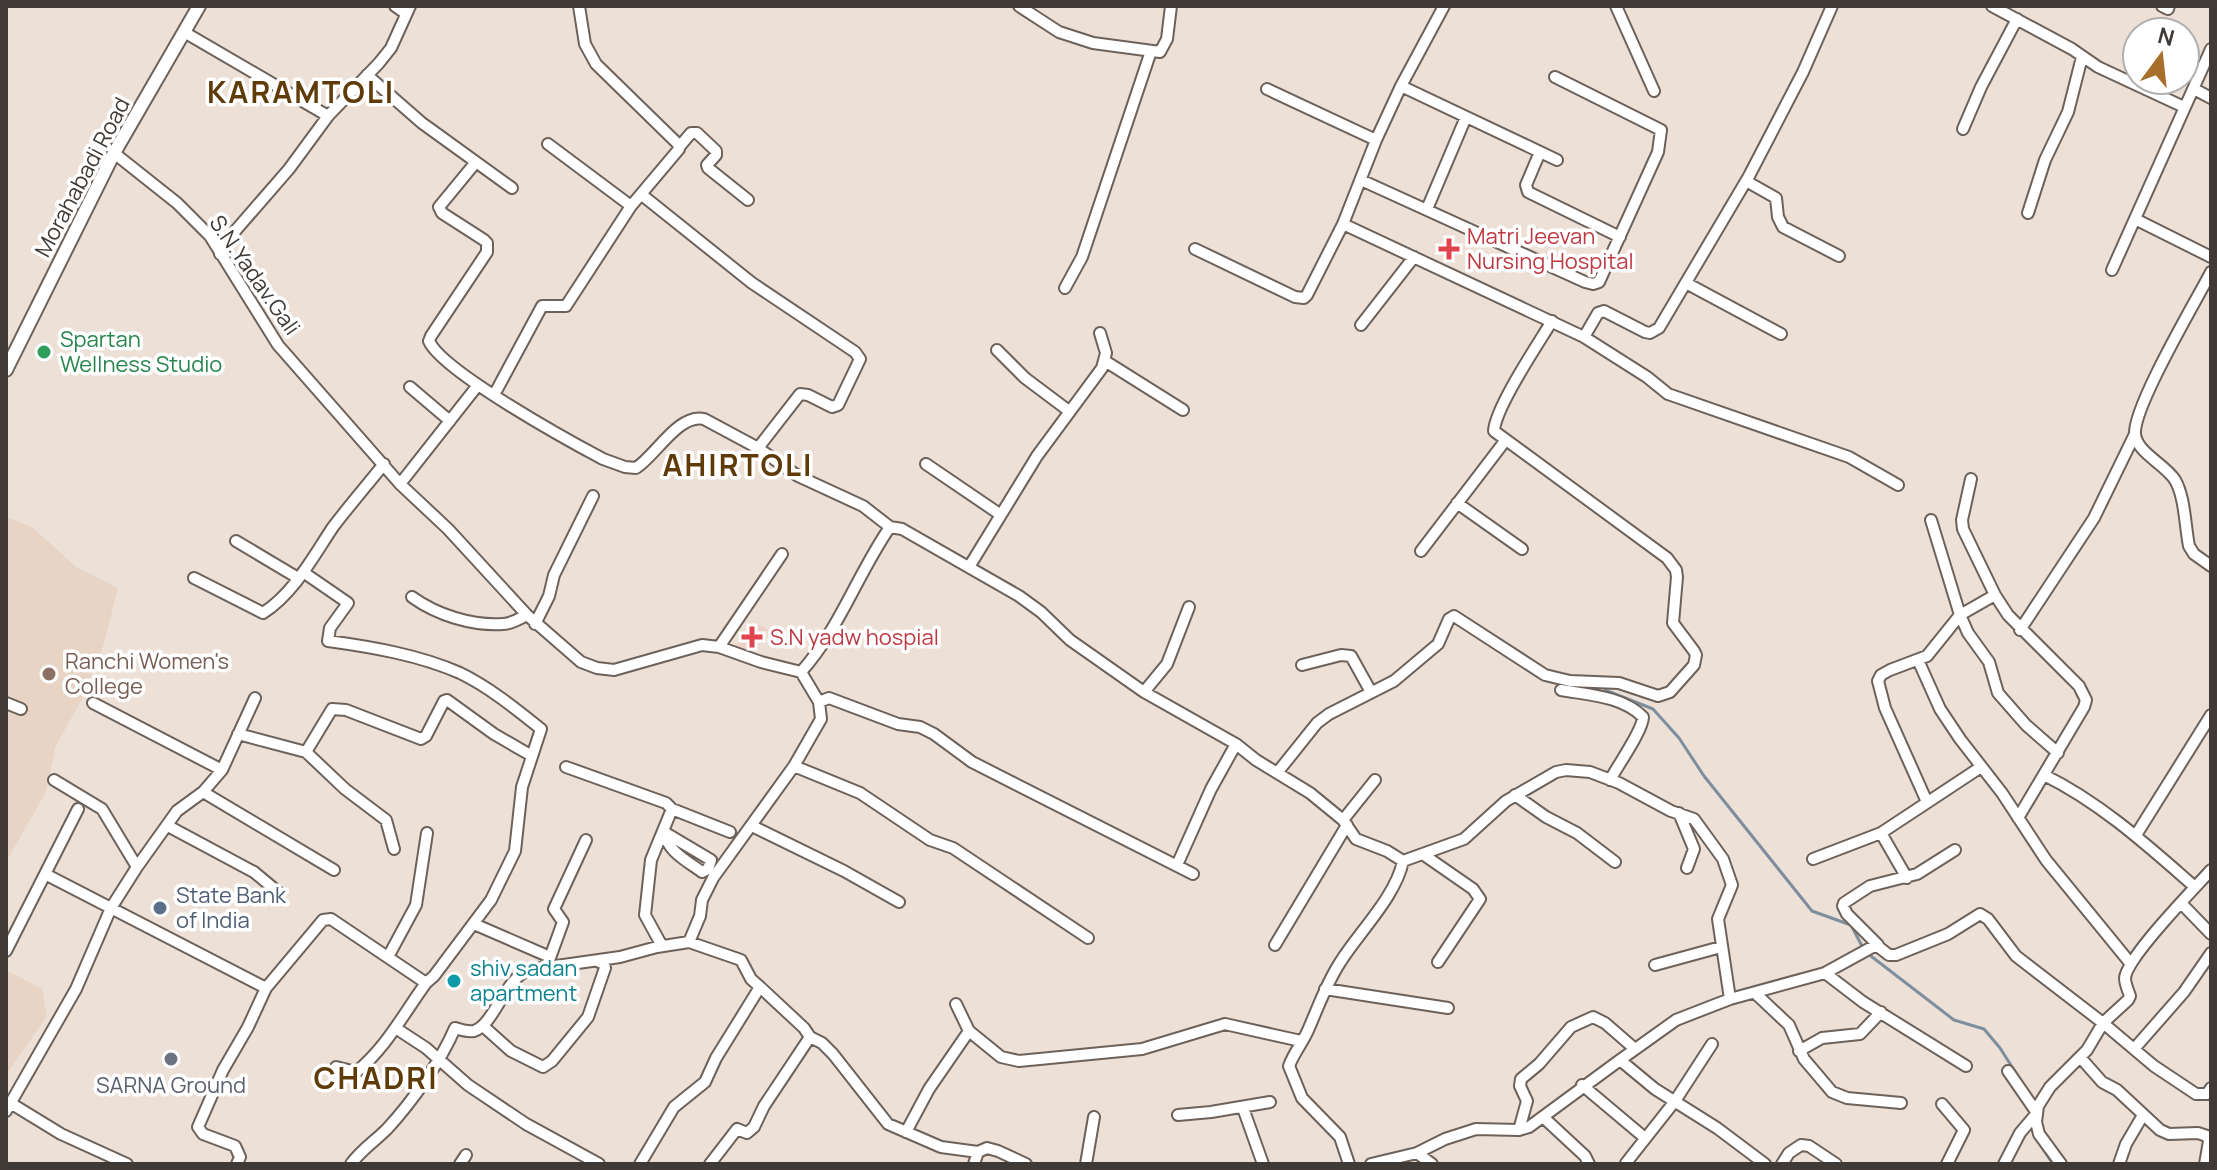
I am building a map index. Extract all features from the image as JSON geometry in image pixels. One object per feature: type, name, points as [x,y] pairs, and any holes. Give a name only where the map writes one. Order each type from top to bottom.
[{"type":"main road","name":"Morahabadi Road","points":[[6,370],[114,153],[199,6]]},
{"type":"street","points":[[220,254],[328,116],[391,48],[408,10],[395,6]]},
{"type":"street","points":[[579,6],[585,44],[596,64],[680,146]]},
{"type":"street","points":[[1019,6],[1059,32],[1093,43],[1160,52],[1164,48],[1171,6]]},
{"type":"street","points":[[1195,249],[1304,298],[1343,224],[1401,86],[1444,6]]},
{"type":"street","points":[[1616,6],[1654,91]]},
{"type":"street","points":[[1584,337],[1598,313],[1604,311],[1650,333],[1659,328],[1746,181],[1803,72],[1832,6]]},
{"type":"street","points":[[1992,6],[2082,57],[2184,107]]},
{"type":"street","points":[[2162,6],[2168,9],[2169,6]]},
{"type":"street","points":[[1963,129],[2017,19]]},
{"type":"street","points":[[184,32],[328,116]]},
{"type":"street","points":[[2201,73],[2211,49]]},
{"type":"street","points":[[1065,288],[1082,257],[1151,51]]},
{"type":"street","points":[[2028,213],[2045,160],[2068,112],[2082,57]]},
{"type":"street","points":[[367,75],[422,123],[512,188]]},
{"type":"street","points":[[1361,180],[1593,284],[1599,282],[1658,152],[1661,130],[1555,77]]},
{"type":"street","points":[[1401,86],[1557,160]]},
{"type":"street","points":[[1267,89],[1376,140]]},
{"type":"street","points":[[2112,270],[2190,96]]},
{"type":"street","points":[[1427,209],[1466,117]]},
{"type":"street","points":[[494,395],[542,306],[566,306],[631,206],[691,133],[697,133],[717,153],[708,163],[708,168],[748,200]]},
{"type":"street","points":[[548,144],[631,206]]},
{"type":"street","points":[[1540,152],[1526,185],[1528,192],[1620,237]]},
{"type":"street","name":"S.N.Yadav.Gali","points":[[114,153],[177,203],[210,236],[278,345],[400,484],[448,529],[531,620],[581,662],[614,670],[702,645],[719,647]]},
{"type":"street","points":[[476,162],[439,207],[442,213],[484,240],[487,252],[429,341],[435,351],[478,385],[590,452],[625,467],[636,468],[684,422],[696,417],[758,448],[798,476],[863,506],[890,527],[902,529],[1019,596],[1070,640],[1144,692],[1236,744],[1297,784],[1345,822],[1356,839],[1403,861],[1464,839],[1515,795],[1556,772],[1566,770],[1590,772],[1679,813],[1700,824],[1731,877],[1732,885],[1718,919],[1730,999]]},
{"type":"street","points":[[1746,181],[1776,198],[1778,217],[1783,227],[1839,256]]},
{"type":"street","points":[[642,195],[752,283],[855,352],[860,359],[838,405],[832,407],[800,394],[758,448]]},
{"type":"street","points":[[2135,219],[2211,257]]},
{"type":"street","points":[[1343,224],[1584,337],[1668,394],[1849,457],[1898,485]]},
{"type":"street","points":[[1361,325],[1414,257]]},
{"type":"street","points":[[2020,630],[2094,518],[2135,434],[2152,384],[2211,272]]},
{"type":"street","points":[[1686,283],[1781,334]]},
{"type":"street","points":[[1277,773],[1317,723],[1394,681],[1433,648],[1449,619],[1454,616],[1490,641],[1519,656],[1536,671],[1561,680],[1619,683],[1658,696],[1670,692],[1694,665],[1696,655],[1672,619],[1678,587],[1672,564],[1633,531],[1494,431],[1494,425],[1552,321]]},
{"type":"street","points":[[969,567],[1069,411],[1105,361],[1100,333]]},
{"type":"street","points":[[997,350],[1025,378],[1069,411]]},
{"type":"street","points":[[1105,361],[1183,410]]},
{"type":"street","points":[[400,484],[478,385]]},
{"type":"street","points":[[410,387],[450,421]]},
{"type":"street","points":[[2135,434],[2139,444],[2174,477],[2189,546],[2194,554],[2211,566]]},
{"type":"street","points":[[1421,551],[1505,441]]},
{"type":"street","points":[[194,578],[263,613],[276,604],[300,575],[384,464]]},
{"type":"street","points":[[926,464],[1001,515]]},
{"type":"street","points":[[1971,479],[1963,513],[1963,529],[1995,595],[2020,630],[2079,686],[2084,695],[2084,707],[2018,818]]},
{"type":"street","points":[[412,597],[439,614],[507,624],[531,620],[549,596],[554,575],[593,496]]},
{"type":"street","points":[[1457,503],[1522,549]]},
{"type":"street","points":[[1931,520],[1960,615],[1968,633],[1989,662],[1998,693],[2026,725],[2058,753]]},
{"type":"street","points":[[801,672],[813,659],[890,527]]},
{"type":"street","points":[[236,541],[348,603],[330,628],[328,641],[370,646],[443,666],[473,680],[541,729],[522,787],[515,851],[491,900],[426,983],[397,1029],[356,1072],[336,1067]]},
{"type":"street","points":[[689,942],[700,916],[702,900],[713,878],[794,766],[821,719],[819,702],[801,672],[719,647],[782,554]]},
{"type":"street","points":[[1927,802],[1878,688],[1881,675],[1933,651],[1960,615],[1995,595]]},
{"type":"street","points":[[1144,692],[1167,664],[1189,607]]},
{"type":"street","points":[[1302,665],[1341,655],[1351,656],[1371,692]]},
{"type":"street","points":[[1918,660],[1940,709],[2054,870],[2131,964]]},
{"type":"street","points":[[1561,690],[1615,700],[1643,717],[1642,727],[1610,780]]},
{"type":"street","points":[[127,1164],[9,1107],[76,989],[111,908],[177,811],[203,792],[222,770],[255,698]]},
{"type":"street","points":[[819,702],[829,698],[898,724],[920,727],[972,762],[1193,874]]},
{"type":"street","points":[[306,752],[332,709],[346,710],[421,739],[426,736],[447,700],[532,756]]},
{"type":"street","points":[[6,703],[21,709]]},
{"type":"street","points":[[93,703],[222,770]]},
{"type":"street","points":[[2136,835],[2211,715]]},
{"type":"street","points":[[238,734],[306,752],[345,789],[386,820],[394,849]]},
{"type":"street","points":[[1177,865],[1211,789],[1236,744]]},
{"type":"street","points":[[794,766],[868,797],[930,840],[953,848],[1088,938]]},
{"type":"street","points":[[566,767],[666,803],[672,809],[730,832]]},
{"type":"street","points":[[1813,859],[1881,833],[1981,767]]},
{"type":"street","points":[[2044,775],[2071,789],[2136,835],[2195,887]]},
{"type":"street","points":[[54,780],[102,809],[137,867]]},
{"type":"street","points":[[1275,945],[1345,822],[1375,780]]},
{"type":"street","points":[[203,792],[334,870]]},
{"type":"street","points":[[1515,795],[1546,817],[1577,833],[1615,862]]},
{"type":"street","points":[[6,951],[78,809]]},
{"type":"street","points":[[662,946],[645,915],[651,860],[672,809]]},
{"type":"street","points":[[1679,813],[1694,849],[1687,868]]},
{"type":"street","points":[[168,826],[254,872],[278,892]]},
{"type":"street","points":[[752,826],[899,902]]},
{"type":"street","points":[[664,832],[711,860],[708,869],[702,872],[684,860],[665,843],[664,832]]},
{"type":"street","points":[[388,957],[416,905],[427,833]]},
{"type":"street","points":[[1881,833],[1907,878]]},
{"type":"street","points":[[548,962],[563,922],[554,909],[586,840]]},
{"type":"street","points":[[1955,850],[1907,878],[1870,886],[1843,906],[1847,914],[1875,946],[1889,955],[1948,934],[1976,915],[1985,915],[2016,956],[2154,1066],[2196,1094],[2207,1094],[2211,1088]]},
{"type":"street","points":[[1424,855],[1473,889],[1480,899],[1438,962]]},
{"type":"street","points":[[1349,1164],[1340,1137],[1309,1106],[1292,1079],[1289,1066],[1340,962],[1386,898],[1403,861]]},
{"type":"street","points":[[2061,1164],[2039,1134],[2036,1122],[2038,1106],[2050,1087],[2087,1050],[2103,1023],[2130,996],[2125,978],[2131,964],[2211,870]]},
{"type":"street","points":[[45,874],[266,988]]},
{"type":"street","points":[[2181,903],[2211,934]]},
{"type":"street","points":[[237,1164],[240,1157],[235,1146],[203,1134],[198,1127],[201,1117],[266,988],[323,920],[331,919],[426,983]]},
{"type":"street","points":[[474,924],[548,962]]},
{"type":"street","points":[[351,1164],[387,1129],[439,1060],[455,1028],[469,1031],[483,1026],[517,974],[548,962],[597,961],[689,942],[741,960],[751,979],[810,1037],[833,1054],[888,1124],[941,1147],[978,1152],[987,1148],[1026,1164]]},
{"type":"street","points":[[1371,1164],[1417,1153],[1445,1139],[1476,1129],[1519,1130],[1543,1117],[1582,1085],[1676,1020],[1730,999],[1825,973],[1875,946]]},
{"type":"street","points":[[1655,965],[1721,947]]},
{"type":"street","points":[[2134,1049],[2184,992],[2211,953]]},
{"type":"street","points":[[483,1026],[511,1051],[543,1067],[552,1061],[588,1017],[605,968],[597,961]]},
{"type":"street","points":[[1825,973],[1966,1066]]},
{"type":"street","points":[[640,1164],[674,1107],[705,1082],[716,1058],[760,987]]},
{"type":"street","points":[[1325,989],[1448,1008]]},
{"type":"street","points":[[1755,993],[1789,1025],[1799,1051],[1837,1095],[1901,1103]]},
{"type":"street","points":[[956,1004],[969,1031],[1001,1057],[1019,1061],[1142,1049],[1225,1024],[1301,1041]]},
{"type":"street","points":[[1799,1051],[1822,1038],[1860,1034],[1881,1012]]},
{"type":"street","points":[[1519,1130],[1525,1098],[1521,1079],[1539,1064],[1571,1027],[1590,1017],[1608,1026],[1635,1049]]},
{"type":"street","points":[[397,1029],[468,1085],[526,1124],[599,1164]]},
{"type":"street","points":[[906,1132],[929,1089],[969,1031]]},
{"type":"street","points":[[710,1164],[737,1129],[747,1133],[754,1127],[764,1106],[810,1037]]},
{"type":"street","points":[[1626,1163],[1675,1101],[1712,1044]]},
{"type":"street","points":[[2080,1057],[2102,1082],[2117,1090],[2160,1130],[2169,1134],[2198,1133],[2207,1136],[2205,1164]]},
{"type":"street","points":[[1620,1060],[1655,1089],[1765,1164]]},
{"type":"street","points":[[2008,1071],[2037,1113]]},
{"type":"street","points":[[1582,1085],[1645,1138]]},
{"type":"street","points":[[1178,1115],[1270,1102]]},
{"type":"street","points":[[1942,1104],[1964,1130],[1947,1164]]},
{"type":"street","points":[[1243,1108],[1263,1164]]},
{"type":"street","points":[[2004,1164],[2020,1133],[2037,1113]]},
{"type":"street","points":[[2119,1164],[2126,1144],[2143,1115]]},
{"type":"street","points":[[1086,1164],[1094,1117]]},
{"type":"street","points":[[1543,1117],[1585,1156],[1589,1164]]},
{"type":"street","points":[[1782,1164],[1789,1153],[1801,1145],[1809,1146],[1836,1164]]},
{"type":"street","points":[[974,1164],[978,1152]]},
{"type":"street","points":[[1417,1153],[1432,1164]]},
{"type":"shaded area","name":"Ranchi Women's College","points":[[6,517],[32,527],[76,567],[118,588],[103,647],[81,701],[56,745],[46,792],[6,862]]},
{"type":"shaded area","name":"S.N yadw hospial","points":[[756,622],[768,630],[750,652],[736,645]]},
{"type":"shaded area","points":[[6,970],[42,989],[47,1016],[6,1075]]},
{"type":"waterway","points":[[1605,690],[1653,709],[1679,738],[1704,776],[1812,911],[1851,925],[1863,948]]},
{"type":"waterway","points":[[1867,953],[1954,1020],[1984,1029],[2021,1081]]},
{"type":"waterway","points":[[2035,1137],[2053,1164]]},
{"type":"place","name":"Matri Jeevan Nursing Hospital","points":[[1449,249]]},
{"type":"place","name":"Spartan Wellness Studio","points":[[44,352]]},
{"type":"place","name":"S.N yadw hospial","points":[[752,637]]},
{"type":"place","name":"Ranchi Women's College","points":[[49,674]]},
{"type":"place","name":"State Bank of India","points":[[160,908]]},
{"type":"place","name":"shiv sadan apartment","points":[[454,981]]},
{"type":"place","name":"SARNA Ground","points":[[171,1059]]},
{"type":"district","name":"KARAMTOLI","points":[[301,93]]},
{"type":"district","name":"AHIRTOLI","points":[[738,466]]},
{"type":"district","name":"CHADRI","points":[[376,1079]]}]
